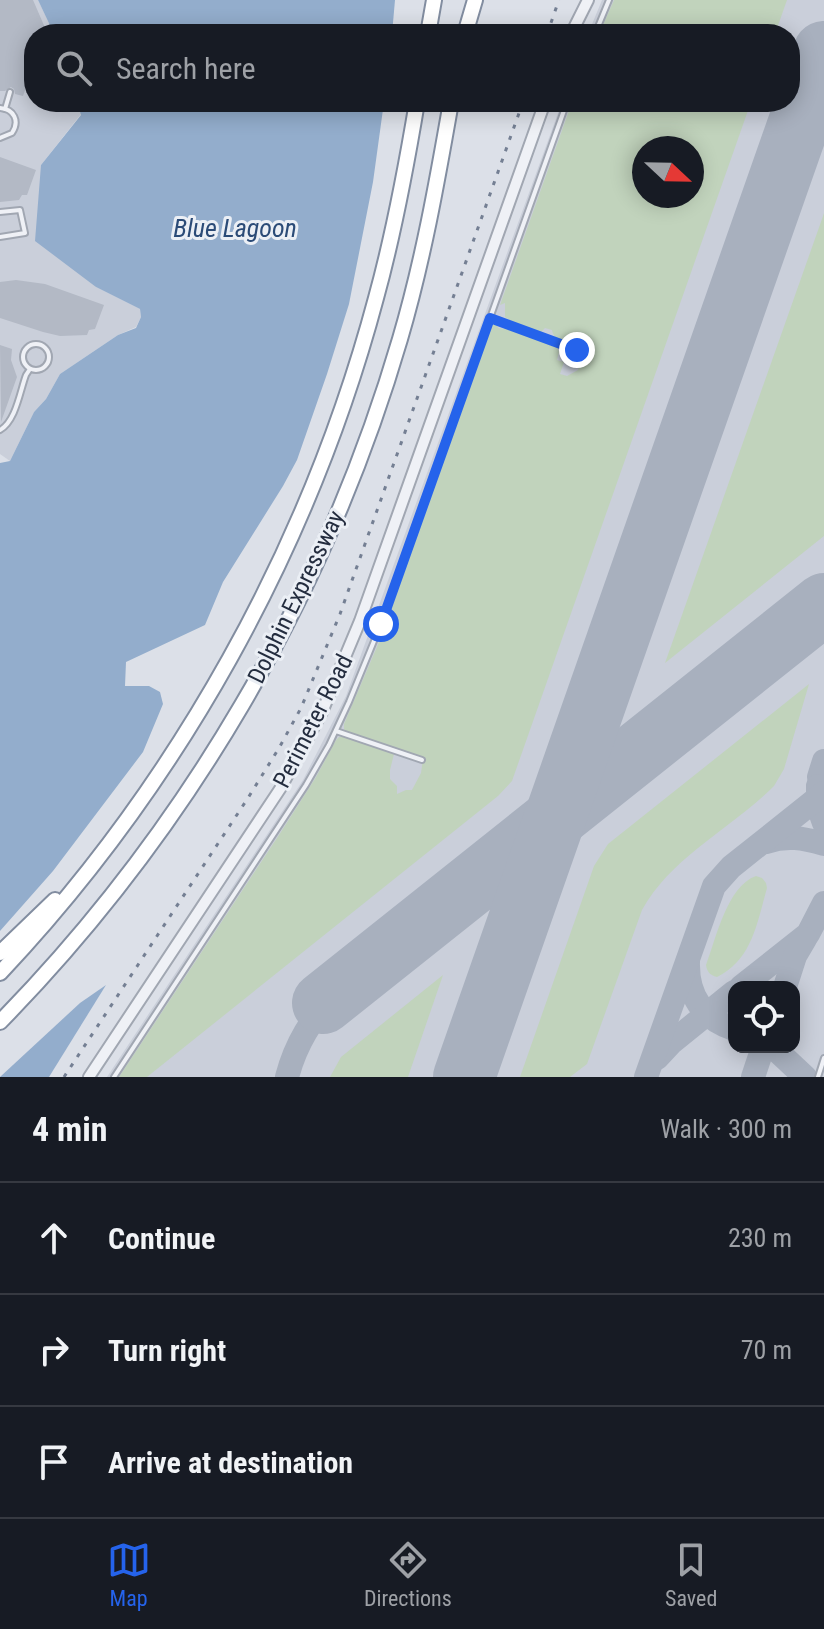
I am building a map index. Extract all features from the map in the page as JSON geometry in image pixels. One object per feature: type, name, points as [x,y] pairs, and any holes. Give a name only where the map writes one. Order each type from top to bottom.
[{"type":"highway","points":[[464,24],[468,0]]},
{"type":"highway","points":[[467,24],[475,0]]},
{"type":"highway","points":[[430,24],[433,1]]},
{"type":"highway","name":"Dolphin Expressway","points":[[0,973],[101,855],[164,767],[220,676],[273,576],[315,481],[351,381],[376,298],[400,199],[415,112]]},
{"type":"highway","name":"Dolphin Expressway","points":[[0,1022],[92,920],[174,812],[242,706],[307,584],[363,451],[399,340],[429,223],[449,112]]},
{"type":"highway","points":[[0,953],[101,855]]},
{"type":"street","points":[[575,24],[581,0]]},
{"type":"street","points":[[576,24],[588,0]]},
{"type":"street","name":"Perimeter Road","points":[[89,1077],[280,789],[322,712],[360,621],[541,112]]},
{"type":"lane","points":[[599,24],[609,0]]},
{"type":"lane","points":[[0,138],[12,133],[16,124],[14,115],[2,108],[10,92]]},
{"type":"lane","points":[[114,1077],[298,799],[336,731],[381,624],[563,112]]},
{"type":"lane","points":[[0,212],[20,210],[25,233],[0,237]]},
{"type":"lane","points":[[490,318],[577,350]]},
{"type":"lane","points":[[34,344],[42,346],[48,352],[46,365],[39,370],[30,369],[24,363],[24,351],[34,344]]},
{"type":"lane","points":[[0,430],[12,417],[30,369]]},
{"type":"lane","points":[[336,731],[422,760]]},
{"type":"lane","points":[[818,1077],[824,1058]]},
{"type":"shaded area","points":[[0,0],[38,0],[49,24],[24,24],[24,112],[81,114],[41,165],[96,287],[140,309],[141,317],[136,327],[118,335],[60,374],[46,399],[34,412],[10,461],[0,454]]},
{"type":"shaded area","points":[[602,0],[824,0],[824,1077],[107,1077],[303,780],[346,696],[558,112],[800,112],[800,24],[592,24]]},
{"type":"green space","points":[[614,0],[787,0],[779,24],[603,24]]},
{"type":"green space","points":[[568,112],[747,112],[512,781],[498,796],[147,1077],[119,1077],[279,835],[336,740],[344,737],[394,754],[390,779],[397,786],[397,794],[412,790],[421,773],[423,759],[347,733],[344,724],[382,635],[492,325],[497,324],[498,328],[504,329],[506,325],[557,346],[557,360],[564,362],[560,374],[567,376],[578,370],[575,357],[578,349],[558,340],[552,330],[545,328],[540,333],[509,322],[505,317],[505,303],[500,305]]},
{"type":"green space","points":[[824,213],[824,536],[665,663],[822,219]]},
{"type":"green space","points":[[809,684],[784,769],[774,786],[686,858],[669,874],[642,910],[587,1064],[570,1077],[520,1077],[594,866],[608,844]]},
{"type":"green space","points":[[756,876],[762,878],[767,888],[756,927],[746,951],[729,970],[717,977],[708,971],[706,965],[724,914],[737,890]]},
{"type":"green space","points":[[443,975],[408,1077],[330,1077],[341,1057]]},
{"type":"water","points":[[38,0],[395,0],[393,24],[49,24]]},
{"type":"water","name":"Blue Lagoon","points":[[80,112],[383,112],[373,182],[349,304],[297,460],[223,582],[205,625],[126,662],[125,686],[149,686],[160,692],[163,704],[143,752],[53,871],[0,931],[0,463],[10,461],[34,412],[46,399],[60,374],[118,335],[136,328],[141,317],[140,309],[96,287],[35,241],[41,165],[81,115]]},
{"type":"water","points":[[106,985],[49,1077],[0,1077],[80,1003]]},
{"type":"building","points":[[0,0],[33,0],[43,24],[24,24],[23,96],[15,94],[11,87],[0,91]]},
{"type":"building","points":[[0,157],[36,170],[27,195],[22,195],[19,200],[0,202]]},
{"type":"building","points":[[16,280],[45,284],[104,305],[95,329],[89,330],[87,335],[60,336],[0,318],[0,282]]},
{"type":"building","points":[[0,345],[12,349],[11,360],[17,377],[1,422]]},
{"type":"taxiway","points":[[819,777],[824,761]]},
{"type":"taxiway","points":[[818,786],[818,806],[824,823]]},
{"type":"taxiway","points":[[646,1077],[714,886],[731,867],[824,793]]},
{"type":"taxiway","points":[[766,842],[795,838],[824,844]]},
{"type":"taxiway","points":[[749,981],[808,934],[824,903]]},
{"type":"taxiway","points":[[787,981],[795,956],[805,939]]},
{"type":"taxiway","points":[[688,962],[690,985],[699,1004],[714,1019],[728,1027]]},
{"type":"taxiway","points":[[287,1077],[305,1032],[335,993]]},
{"type":"taxiway","points":[[657,1058],[728,997]]},
{"type":"taxiway","points":[[753,1077],[761,1053]]},
{"type":"taxiway","points":[[779,1053],[805,1077]]},
{"type":"runway","points":[[464,1077],[824,52]]},
{"type":"runway","points":[[323,1003],[824,604]]},
{"type":"railway","points":[[551,24],[559,0]]},
{"type":"railway","points":[[64,1077],[248,798],[301,708],[340,614],[519,112]]},
{"type":"route","points":[[381,624],[490,318],[577,350]]}]
